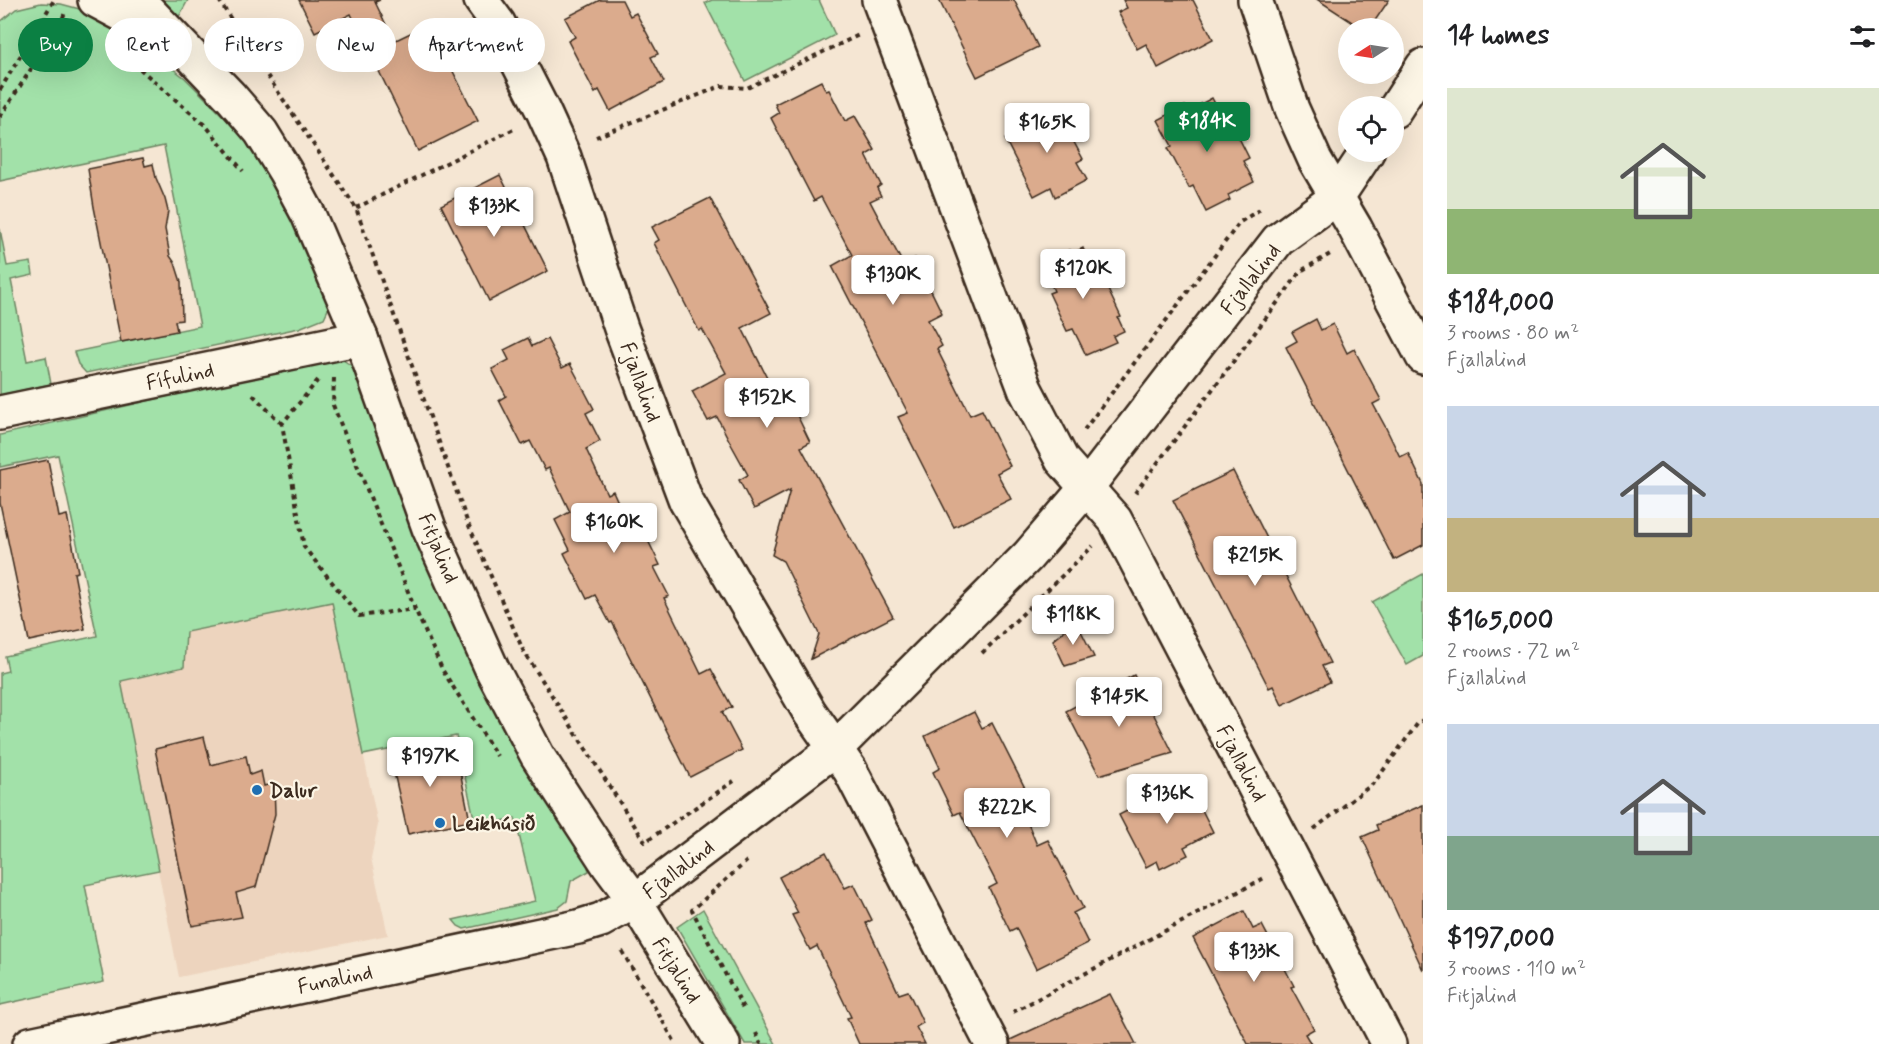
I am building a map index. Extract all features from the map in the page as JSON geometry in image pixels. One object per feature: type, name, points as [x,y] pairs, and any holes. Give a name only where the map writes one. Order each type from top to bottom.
[{"type":"street","name":"Fitjalind","points":[[138,0],[155,18]]},
{"type":"street","name":"Fjallalind","points":[[481,0],[498,23],[564,157],[621,328],[686,501],[810,713],[850,770],[987,1036]]},
{"type":"street","points":[[1255,0],[1292,109],[1315,160],[1423,357]]},
{"type":"street","name":"Fitjalind","points":[[80,4],[114,18]]},
{"type":"street","name":"Fjallalind","points":[[883,9],[1025,389],[1062,460],[1115,520],[1389,1044]]},
{"type":"street","name":"Fitjalind","points":[[192,57],[231,97],[267,142],[308,214],[342,348],[429,528],[492,669],[537,755],[609,866],[635,901],[723,1044]]},
{"type":"street","points":[[1404,96],[1423,66]]},
{"type":"street","name":"Fjallalind","points":[[635,901],[835,749],[1028,556],[1087,487],[1278,240],[1337,197],[1360,162]]},
{"type":"street","name":"Fífulind","points":[[0,413],[342,348]]},
{"type":"street","name":"Funalind","points":[[30,1044],[578,927],[602,920],[635,901]]},
{"type":"path","points":[[44,18],[54,0]]},
{"type":"path","points":[[219,0],[356,208],[467,521],[523,650],[645,842],[744,774]]},
{"type":"path","points":[[66,18],[80,4]]},
{"type":"path","points":[[596,137],[721,86],[747,88],[862,34],[883,9]]},
{"type":"path","points":[[103,44],[132,62],[207,127],[250,178]]},
{"type":"path","points":[[0,90],[18,61]]},
{"type":"path","points":[[0,117],[29,72]]},
{"type":"path","points":[[356,208],[523,125],[543,111]]},
{"type":"path","points":[[1062,460],[1240,222],[1267,204]]},
{"type":"path","points":[[342,348],[282,424],[304,547],[359,616],[415,609]]},
{"type":"path","points":[[342,348],[333,405],[415,609],[443,671],[499,759]]},
{"type":"path","points":[[987,1036],[1291,856],[1374,783],[1418,723],[1423,720]]},
{"type":"path","points":[[692,910],[745,1013]]},
{"type":"path","points":[[622,951],[676,1044]]},
{"type":"path","points":[[751,1023],[761,1044]]},
{"type":"shaded area","name":"Dalur","points":[[332,601],[378,825],[371,858],[388,935],[179,977],[121,681],[184,667],[186,632]]},
{"type":"green space","points":[[154,0],[188,0],[178,18],[170,18]]},
{"type":"green space","points":[[712,0],[819,0],[835,35],[745,81],[705,3]]},
{"type":"green space","points":[[41,3],[61,4],[87,11],[105,22],[105,72],[177,72],[245,138],[291,207],[330,305],[324,318],[299,328],[86,373],[78,364],[74,352],[200,326],[164,146],[0,181],[0,22],[16,9]]},
{"type":"green space","points":[[0,229],[7,266],[31,262],[33,275],[11,280],[27,361],[46,357],[51,384],[0,395]]},
{"type":"green space","points":[[343,360],[358,370],[586,859],[589,871],[571,881],[567,901],[558,908],[464,929],[458,926],[453,920],[535,901],[515,818],[476,827],[456,736],[363,755],[332,602],[186,632],[184,667],[121,681],[159,870],[85,885],[104,982],[0,1005],[0,673],[8,671],[5,656],[97,636],[58,455],[0,467],[0,435],[316,362]]},
{"type":"green space","points":[[1423,574],[1423,656],[1407,665],[1372,602]]},
{"type":"green space","points":[[703,909],[776,1044],[745,1044],[677,927]]},
{"type":"building","points":[[299,0],[380,0],[375,2],[383,18],[353,18],[351,14],[343,18],[316,18],[315,32]]},
{"type":"building","points":[[600,0],[622,0],[630,16],[636,13],[658,54],[651,57],[664,82],[610,111],[599,90],[595,93],[568,41],[575,37],[565,18]]},
{"type":"building","points":[[939,0],[1014,0],[1038,47],[977,77]]},
{"type":"building","points":[[1123,0],[1193,0],[1213,39],[1158,68],[1146,44],[1137,49],[1118,12],[1127,8]]},
{"type":"building","points":[[1318,0],[1389,0],[1377,18],[1346,18]]},
{"type":"building","points":[[408,34],[408,72],[453,72],[478,121],[418,151],[379,72],[396,72],[396,40]]},
{"type":"building","points":[[821,81],[826,91],[829,90],[845,121],[855,116],[875,150],[866,155],[881,185],[877,188],[881,196],[870,201],[903,264],[915,258],[942,313],[928,320],[942,346],[937,349],[970,415],[982,410],[1010,466],[997,473],[1011,499],[954,527],[898,417],[908,413],[832,266],[852,255],[821,197],[814,201],[771,118],[779,113],[775,104]]},
{"type":"building","points":[[1212,98],[1224,120],[1229,118],[1249,158],[1243,161],[1254,182],[1228,195],[1230,200],[1206,212],[1193,186],[1189,188],[1168,148],[1172,146],[1158,120],[1185,106],[1188,111]]},
{"type":"building","points":[[1049,107],[1057,123],[1062,120],[1083,159],[1077,162],[1087,180],[1055,197],[1051,187],[1034,196],[1005,139],[1023,130],[1020,122]]},
{"type":"building","points":[[143,158],[145,166],[153,164],[168,211],[165,229],[170,256],[175,263],[181,282],[182,320],[175,321],[177,331],[121,342],[88,169]]},
{"type":"building","points":[[500,175],[548,271],[489,301],[441,205]]},
{"type":"building","points":[[710,198],[771,313],[742,328],[771,385],[779,381],[796,413],[810,442],[801,447],[893,617],[811,659],[819,634],[783,561],[772,555],[790,490],[754,509],[739,480],[748,475],[717,417],[708,421],[692,391],[726,373],[702,329],[699,331],[654,243],[659,240],[652,227]]},
{"type":"building","points":[[1083,248],[1088,260],[1093,258],[1121,317],[1118,318],[1124,331],[1113,336],[1116,342],[1086,355],[1073,329],[1067,331],[1049,293],[1054,291],[1041,262],[1069,250],[1071,254]]},
{"type":"building","points":[[1316,319],[1321,330],[1333,324],[1347,353],[1354,349],[1381,400],[1373,404],[1400,457],[1408,453],[1423,484],[1423,545],[1394,560],[1286,347],[1297,341],[1292,332]]},
{"type":"building","points":[[528,338],[532,346],[547,339],[562,368],[570,364],[594,409],[586,413],[600,441],[586,449],[607,494],[613,491],[626,520],[636,516],[660,565],[654,567],[669,596],[664,598],[701,674],[711,669],[732,707],[722,712],[742,750],[690,777],[612,622],[610,623],[595,595],[587,599],[564,553],[570,550],[555,520],[570,512],[549,468],[545,470],[530,441],[522,445],[499,400],[506,396],[492,369],[509,360],[504,350]]},
{"type":"building","points":[[48,460],[59,517],[67,515],[78,572],[74,573],[85,629],[29,641],[0,503],[0,470]]},
{"type":"building","points":[[1233,471],[1330,663],[1322,666],[1330,682],[1282,705],[1273,686],[1269,688],[1173,500]]},
{"type":"building","points":[[1076,621],[1094,657],[1065,666],[1053,640]]},
{"type":"building","points":[[1134,675],[1173,753],[1099,775],[1066,711]]},
{"type":"building","points":[[974,712],[982,728],[992,723],[1027,792],[1017,797],[1037,845],[1048,840],[1083,908],[1073,913],[1088,943],[1036,969],[1016,928],[1010,931],[989,888],[997,884],[960,812],[954,815],[933,772],[940,768],[925,736]]},
{"type":"building","points":[[204,737],[211,765],[246,756],[250,775],[261,771],[264,786],[274,783],[275,814],[256,887],[236,893],[242,917],[192,926],[155,749]]},
{"type":"building","points":[[454,741],[470,821],[408,834],[390,755]]},
{"type":"building","points":[[1187,780],[1213,832],[1184,847],[1188,855],[1160,869],[1157,861],[1146,867],[1119,815]]},
{"type":"building","points":[[1423,805],[1423,970],[1362,837],[1378,830],[1376,825]]},
{"type":"building","points":[[826,852],[845,888],[854,884],[872,920],[866,923],[899,994],[908,991],[923,1023],[916,1027],[925,1044],[859,1044],[847,1018],[851,1017],[817,946],[810,950],[792,915],[798,913],[779,877]]},
{"type":"building","points":[[1244,911],[1253,929],[1262,925],[1294,986],[1291,987],[1314,1029],[1305,1034],[1311,1044],[1248,1044],[1193,938]]},
{"type":"building","points":[[1110,994],[1136,1044],[1011,1044],[1010,1040]]},
{"type":"place","name":"Dalur","points":[[257,790]]},
{"type":"place","name":"Leikhúsið","points":[[440,823]]}]
